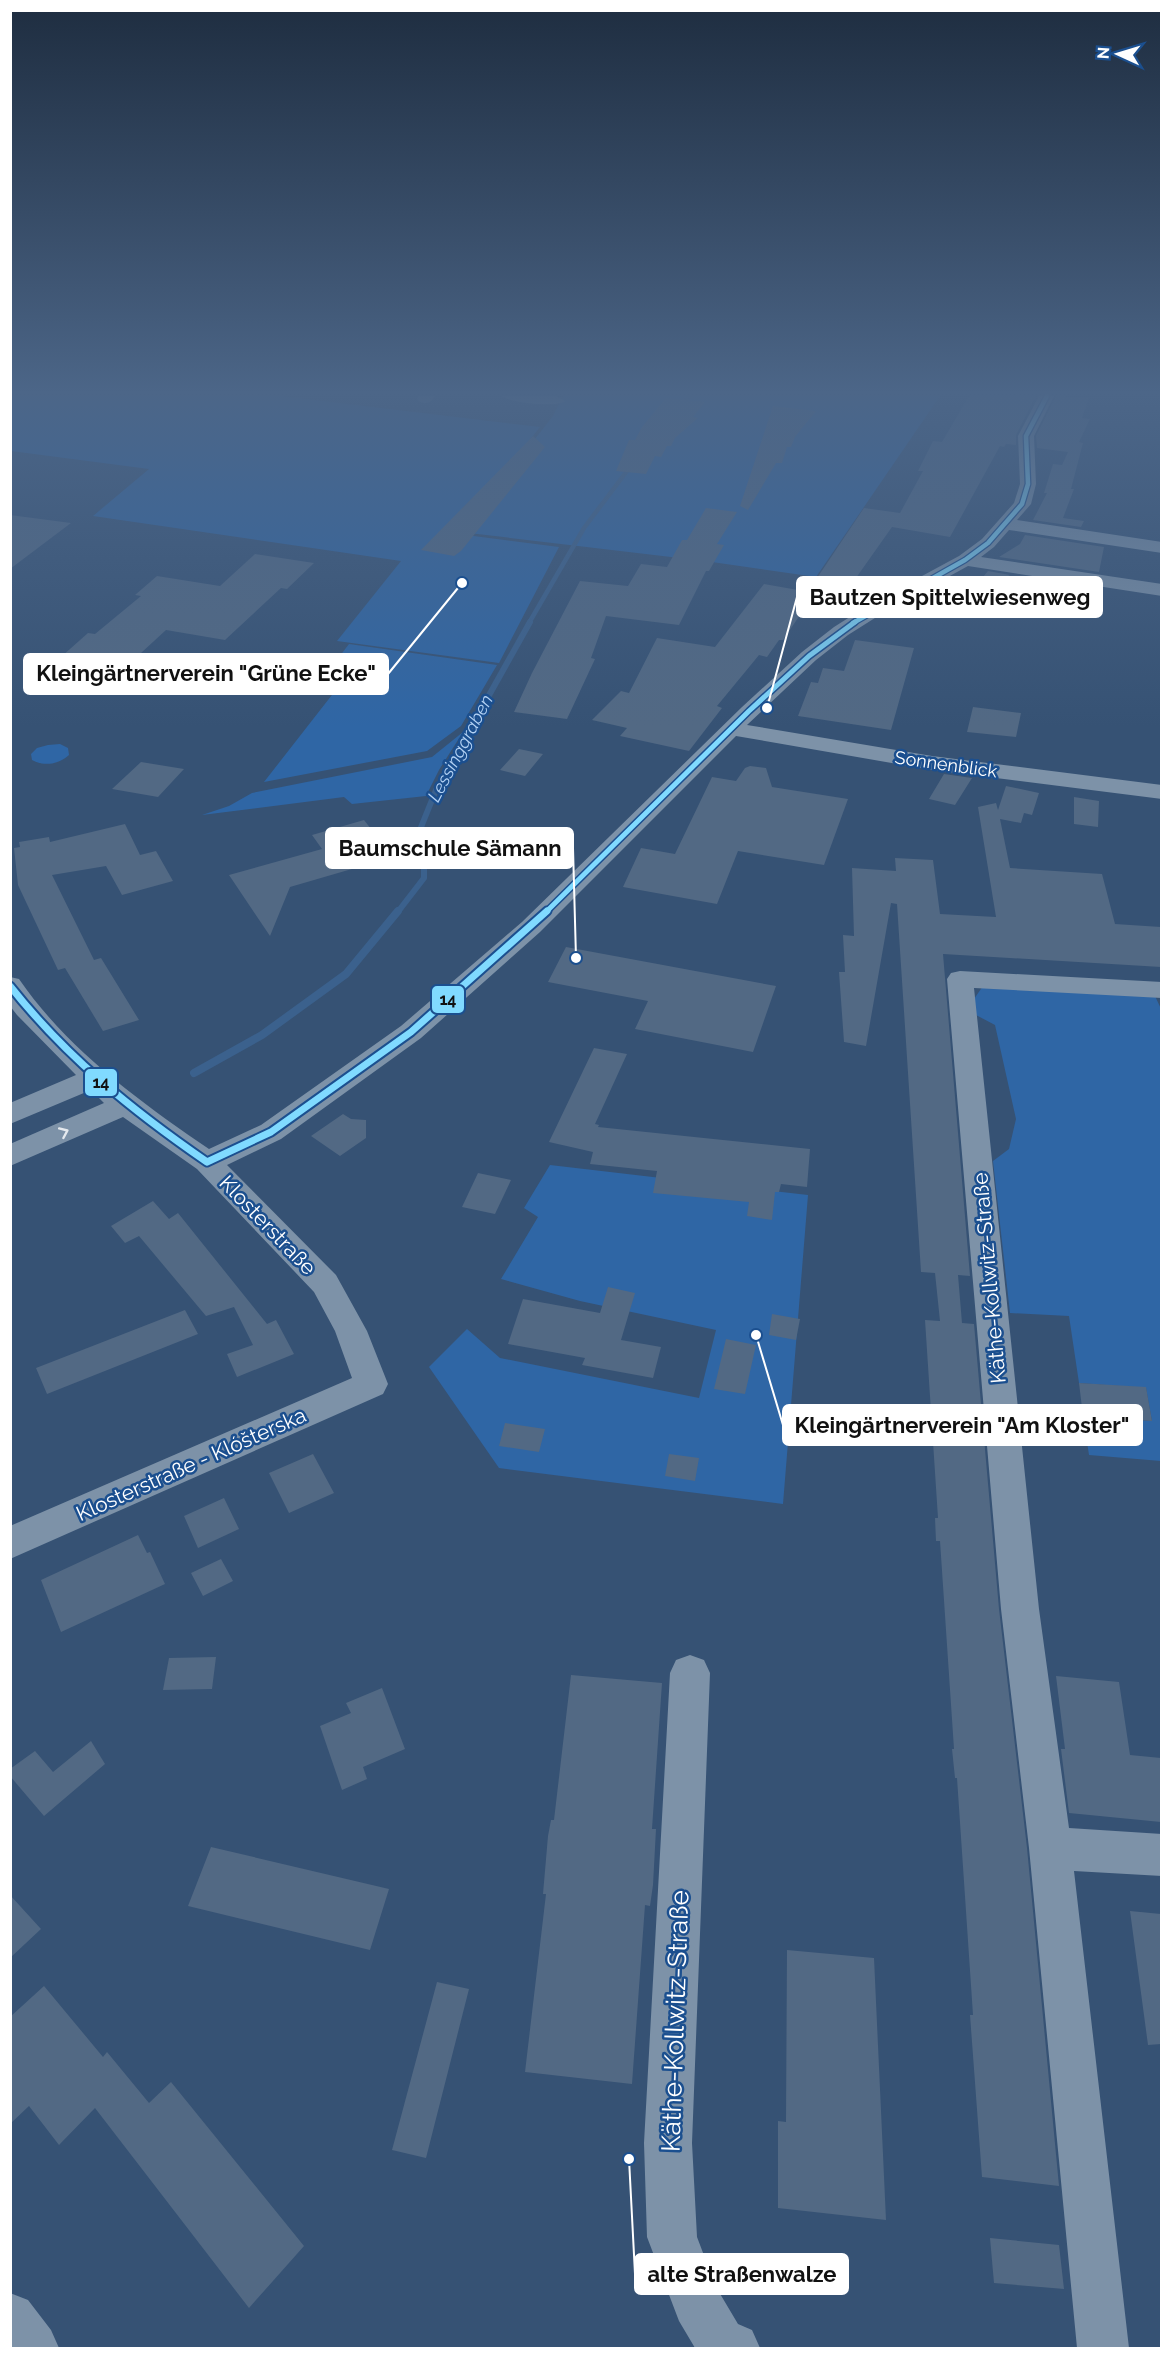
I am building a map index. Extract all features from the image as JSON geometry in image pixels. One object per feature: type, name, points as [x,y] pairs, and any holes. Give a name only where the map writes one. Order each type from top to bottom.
[{"type":"street","points":[[207,1162],[271,1132],[344,1082],[442,1006],[531,927],[773,688],[841,631],[879,607],[965,560],[988,543],[1020,506]]},
{"type":"street","points":[[1006,524],[1161,549]]},
{"type":"street","points":[[965,560],[1161,590]]},
{"type":"street","name":"Sonnenblick","points":[[732,729],[932,763],[1161,792]]},
{"type":"street","name":"Käthe-Kollwitz-Straße","points":[[1103,2349],[1050,1848],[1020,1609],[960,979],[1161,990]]},
{"type":"street","name":"Klosterstraße","points":[[10,985],[26,1009],[94,1078],[125,1106],[207,1162],[325,1284],[351,1331],[371,1384]]},
{"type":"street","points":[[10,1114],[94,1078]]},
{"type":"street","points":[[10,1156],[125,1106]]},
{"type":"street","name":"Klosterstraße - Klóšterska","points":[[10,1543],[371,1384]]},
{"type":"street","name":"Käthe-Kollwitz-Straße","points":[[690,1673],[668,2144],[672,2237],[697,2303],[721,2344],[734,2349]]},
{"type":"street","points":[[1050,1848],[1161,1855]]},
{"type":"street","points":[[10,2318],[33,2349]]},
{"type":"shaded area","points":[[105,506],[482,506],[466,535],[559,547],[499,663],[337,641],[401,561],[93,516]]},
{"type":"shaded area","points":[[482,506],[865,506],[816,577],[705,561],[469,533],[466,527]]},
{"type":"shaded area","points":[[349,644],[497,665],[461,726],[427,751],[264,782],[353,668],[333,665]]},
{"type":"shaded area","points":[[463,732],[426,796],[352,804],[344,797],[202,815],[229,806],[252,793],[432,757]]},
{"type":"shaded area","points":[[60,744],[68,748],[69,755],[61,761],[52,763],[32,760],[31,754],[37,748]]},
{"type":"shaded area","points":[[983,986],[1155,996],[1162,1011],[1161,1461],[1089,1455],[1083,1416],[1152,1421],[1146,1388],[1079,1383],[1069,1316],[1010,1313],[993,1161],[1009,1149],[1016,1119],[995,1025],[976,1015],[974,999]]},
{"type":"shaded area","points":[[550,1165],[808,1195],[783,1504],[499,1468],[429,1367],[467,1329],[500,1358],[699,1398],[716,1330],[580,1301],[501,1279],[538,1217],[524,1208]]},
{"type":"building","points":[[464,506],[497,506],[461,551],[454,556],[421,550]]},
{"type":"building","points":[[904,506],[967,506],[950,537],[892,527],[851,585],[847,583],[836,595],[809,590],[864,508],[900,513]]},
{"type":"building","points":[[1040,506],[1068,506],[1063,518],[1084,521],[1081,527],[1033,520]]},
{"type":"building","points":[[706,508],[737,512],[717,544],[724,545],[709,571],[706,571],[679,625],[606,616],[591,658],[595,659],[567,719],[514,712],[580,581],[628,586],[641,564],[667,567],[682,540],[687,540]]},
{"type":"building","points":[[10,515],[71,523],[10,569]]},
{"type":"building","points":[[1025,535],[1104,547],[1099,572],[999,557],[1020,544]]},
{"type":"building","points":[[255,554],[314,563],[287,589],[281,588],[225,640],[166,630],[116,676],[107,677],[101,681],[44,672],[88,633],[95,634],[141,596],[135,595],[157,576],[220,586]]},
{"type":"building","points":[[988,571],[1010,575],[967,599],[966,597]]},
{"type":"building","points":[[1024,577],[1096,588],[1094,597],[1078,595],[1075,609],[1016,601]]},
{"type":"building","points":[[764,584],[815,593],[783,640],[779,640],[767,657],[759,655],[717,706],[722,708],[689,751],[620,736],[627,728],[592,720],[621,691],[629,693],[657,638],[715,647]]},
{"type":"building","points":[[855,640],[914,648],[891,730],[798,716],[811,682],[818,683],[823,668],[844,671]]},
{"type":"building","points":[[973,707],[1021,713],[1016,737],[967,732]]},
{"type":"building","points":[[519,749],[543,754],[525,776],[500,770]]},
{"type":"building","points":[[141,762],[184,769],[158,797],[112,789]]},
{"type":"building","points":[[750,766],[766,768],[772,787],[848,799],[824,865],[738,851],[717,904],[623,887],[641,848],[675,854],[712,777],[736,781],[745,768]]},
{"type":"building","points":[[944,774],[972,778],[955,805],[929,799]]},
{"type":"building","points":[[1006,786],[1039,793],[1032,815],[1024,813],[1021,823],[1000,819],[1010,868],[1102,874],[1115,924],[1161,927],[1161,967],[943,954],[970,1276],[958,1275],[962,1323],[974,1324],[999,1609],[1027,1848],[1059,2186],[982,2177],[940,1541],[936,1541],[935,1518],[938,1518],[925,1320],[940,1321],[935,1273],[921,1272],[897,904],[891,903],[866,1046],[844,1042],[839,972],[845,972],[843,935],[854,936],[852,868],[896,871],[895,858],[933,860],[940,914],[996,917],[978,807],[996,803],[998,810]]},
{"type":"building","points":[[1074,797],[1099,801],[1098,827],[1074,824]]},
{"type":"building","points":[[364,820],[393,857],[290,887],[270,936],[229,875],[322,849],[312,835]]},
{"type":"building","points":[[125,824],[140,855],[156,851],[173,881],[122,895],[106,866],[52,875],[94,960],[101,958],[139,1020],[103,1031],[65,968],[58,970],[18,885],[14,848],[20,847],[19,842],[49,837],[50,842]]},
{"type":"building","points":[[566,947],[776,986],[753,1052],[635,1029],[648,1001],[548,982]]},
{"type":"building","points":[[594,1048],[627,1054],[595,1124],[599,1125],[598,1127],[810,1149],[807,1187],[781,1184],[779,1192],[775,1192],[772,1220],[747,1216],[749,1202],[653,1193],[657,1171],[590,1164],[593,1152],[549,1142]]},
{"type":"building","points":[[343,1114],[351,1119],[366,1120],[366,1138],[340,1156],[311,1136]]},
{"type":"building","points":[[478,1173],[511,1180],[495,1214],[462,1207]]},
{"type":"building","points":[[153,1201],[169,1219],[178,1213],[267,1324],[276,1320],[294,1354],[237,1377],[227,1354],[253,1345],[234,1307],[206,1316],[139,1236],[125,1243],[111,1226]]},
{"type":"building","points":[[608,1287],[635,1293],[621,1340],[661,1347],[653,1378],[582,1365],[585,1358],[508,1344],[523,1299],[600,1313]]},
{"type":"building","points":[[185,1310],[198,1334],[47,1394],[36,1368]]},
{"type":"building","points":[[772,1314],[800,1319],[796,1340],[769,1335]]},
{"type":"building","points":[[726,1339],[756,1345],[745,1394],[714,1389]]},
{"type":"building","points":[[1079,1383],[1146,1387],[1152,1421],[1083,1416]]},
{"type":"building","points":[[505,1423],[545,1429],[539,1452],[499,1446]]},
{"type":"building","points":[[313,1454],[334,1493],[289,1513],[269,1473]]},
{"type":"building","points":[[669,1454],[699,1458],[695,1481],[665,1476]]},
{"type":"building","points":[[224,1498],[239,1529],[198,1548],[184,1516]]},
{"type":"building","points":[[138,1535],[147,1553],[150,1552],[165,1584],[61,1632],[41,1580]]},
{"type":"building","points":[[221,1559],[233,1581],[203,1596],[191,1573]]},
{"type":"building","points":[[216,1657],[212,1689],[163,1690],[169,1658]]},
{"type":"building","points":[[571,1675],[662,1683],[652,1829],[656,1829],[653,1885],[650,1906],[645,1905],[632,2084],[525,2072],[546,1894],[543,1894],[548,1836],[551,1820],[554,1820]]},
{"type":"building","points":[[1056,1676],[1119,1682],[1130,1755],[1161,1758],[1161,1822],[1069,1813],[1061,1749],[1065,1749]]},
{"type":"building","points":[[382,1688],[405,1749],[363,1767],[367,1779],[342,1790],[320,1726],[351,1713],[346,1703]]},
{"type":"building","points":[[91,1741],[105,1764],[44,1816],[10,1776],[10,1769],[35,1751],[53,1772]]},
{"type":"building","points":[[211,1847],[389,1889],[370,1950],[188,1906]]},
{"type":"building","points":[[10,1895],[41,1929],[10,1958]]},
{"type":"building","points":[[1130,1911],[1161,1914],[1161,2044],[1148,2045]]},
{"type":"building","points":[[787,1950],[874,1958],[886,2220],[778,2208],[778,2121],[786,2122]]},
{"type":"building","points":[[437,1982],[469,1989],[426,2158],[392,2150]]},
{"type":"building","points":[[44,1986],[103,2057],[107,2052],[149,2103],[171,2082],[304,2246],[249,2308],[95,2108],[59,2145],[29,2106],[10,2124],[10,2017]]},
{"type":"building","points":[[990,2238],[1059,2245],[1064,2289],[994,2283]]},
{"type":"waterway","name":"Lessinggraben","points":[[529,623],[584,528],[601,506]]},
{"type":"waterway","name":"Lessinggraben","points":[[397,913],[424,878],[424,862],[409,857],[436,790],[530,622]]},
{"type":"waterway","name":"Lessinggraben","points":[[194,1073],[262,1035],[346,974],[398,911]]},
{"type":"transit line","name":"14","points":[[207,1162],[271,1132],[411,1032],[531,927],[749,711],[809,656],[841,631],[879,607],[965,560],[988,543],[1020,506]]},
{"type":"transit line","name":"14","points":[[10,986],[53,1037],[101,1082],[207,1162]]},
{"type":"place","name":"Kleingärtnerverein \"Grüne Ecke\"","points":[[462,583]]},
{"type":"place","name":"Bautzen Spittelwiesenweg","points":[[767,708]]},
{"type":"place","name":"Baumschule Sämann","points":[[576,958]]},
{"type":"place","name":"Kleingärtnerverein \"Am Kloster\"","points":[[756,1335]]},
{"type":"place","name":"alte Straßenwalze","points":[[629,2159]]}]
